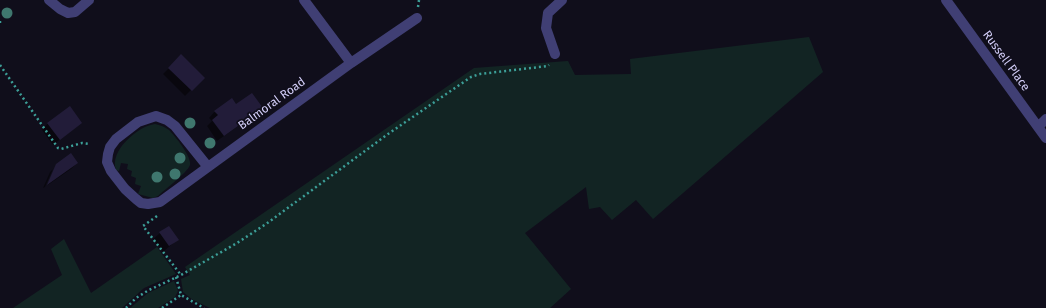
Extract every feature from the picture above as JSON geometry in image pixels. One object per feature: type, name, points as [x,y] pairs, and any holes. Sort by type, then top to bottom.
[{"type":"street","points":[[49,0],[60,9],[68,13],[76,12],[89,0]]},
{"type":"street","points":[[304,0],[351,63]]},
{"type":"street","points":[[555,54],[546,28],[548,13],[562,0]]},
{"type":"street","name":"Russell Place","points":[[946,0],[1046,138]]},
{"type":"street","name":"Balmoral Road","points":[[208,167],[175,126],[168,120],[156,116],[138,122],[116,140],[110,147],[107,162],[117,179],[141,203],[148,204],[160,202],[351,63],[417,18]]},
{"type":"street","points":[[1038,126],[1046,119]]},
{"type":"path","points":[[126,308],[136,298],[149,290],[181,275],[237,243],[266,224],[388,134],[471,77],[480,74],[548,66],[555,54]]},
{"type":"path","points":[[0,65],[58,148],[61,149],[82,143],[90,144]]},
{"type":"path","points":[[143,226],[181,275]]},
{"type":"path","points":[[176,277],[181,295],[204,308]]},
{"type":"path","points":[[162,308],[181,295]]},
{"type":"shaded area","points":[[809,37],[823,72],[653,219],[636,200],[612,220],[600,207],[589,209],[586,187],[525,233],[571,289],[550,308],[210,308],[193,300],[183,292],[181,279],[190,275],[185,267],[474,68],[568,61],[575,75],[631,74],[630,59]]},
{"type":"shaded area","points":[[155,124],[166,128],[172,133],[186,152],[190,165],[175,181],[158,196],[153,198],[138,194],[141,186],[135,184],[136,178],[131,176],[132,171],[127,169],[128,164],[121,163],[119,171],[116,170],[115,163],[121,148],[133,134],[141,129]]},
{"type":"shaded area","points":[[64,239],[91,293],[157,247],[176,274],[144,288],[122,308],[13,308],[62,275],[51,249]]},
{"type":"shaded area","points":[[174,281],[178,291],[175,297],[158,308],[130,308],[148,293]]},
{"type":"building","points":[[181,54],[205,78],[192,91],[168,68]]},
{"type":"building","points":[[252,93],[263,108],[224,136],[212,120],[218,115],[214,111],[232,98],[236,104]]},
{"type":"building","points":[[70,106],[82,123],[60,140],[47,123]]},
{"type":"building","points":[[71,153],[78,163],[47,185],[56,164]]},
{"type":"building","points":[[169,226],[179,240],[169,246],[159,232]]}]
